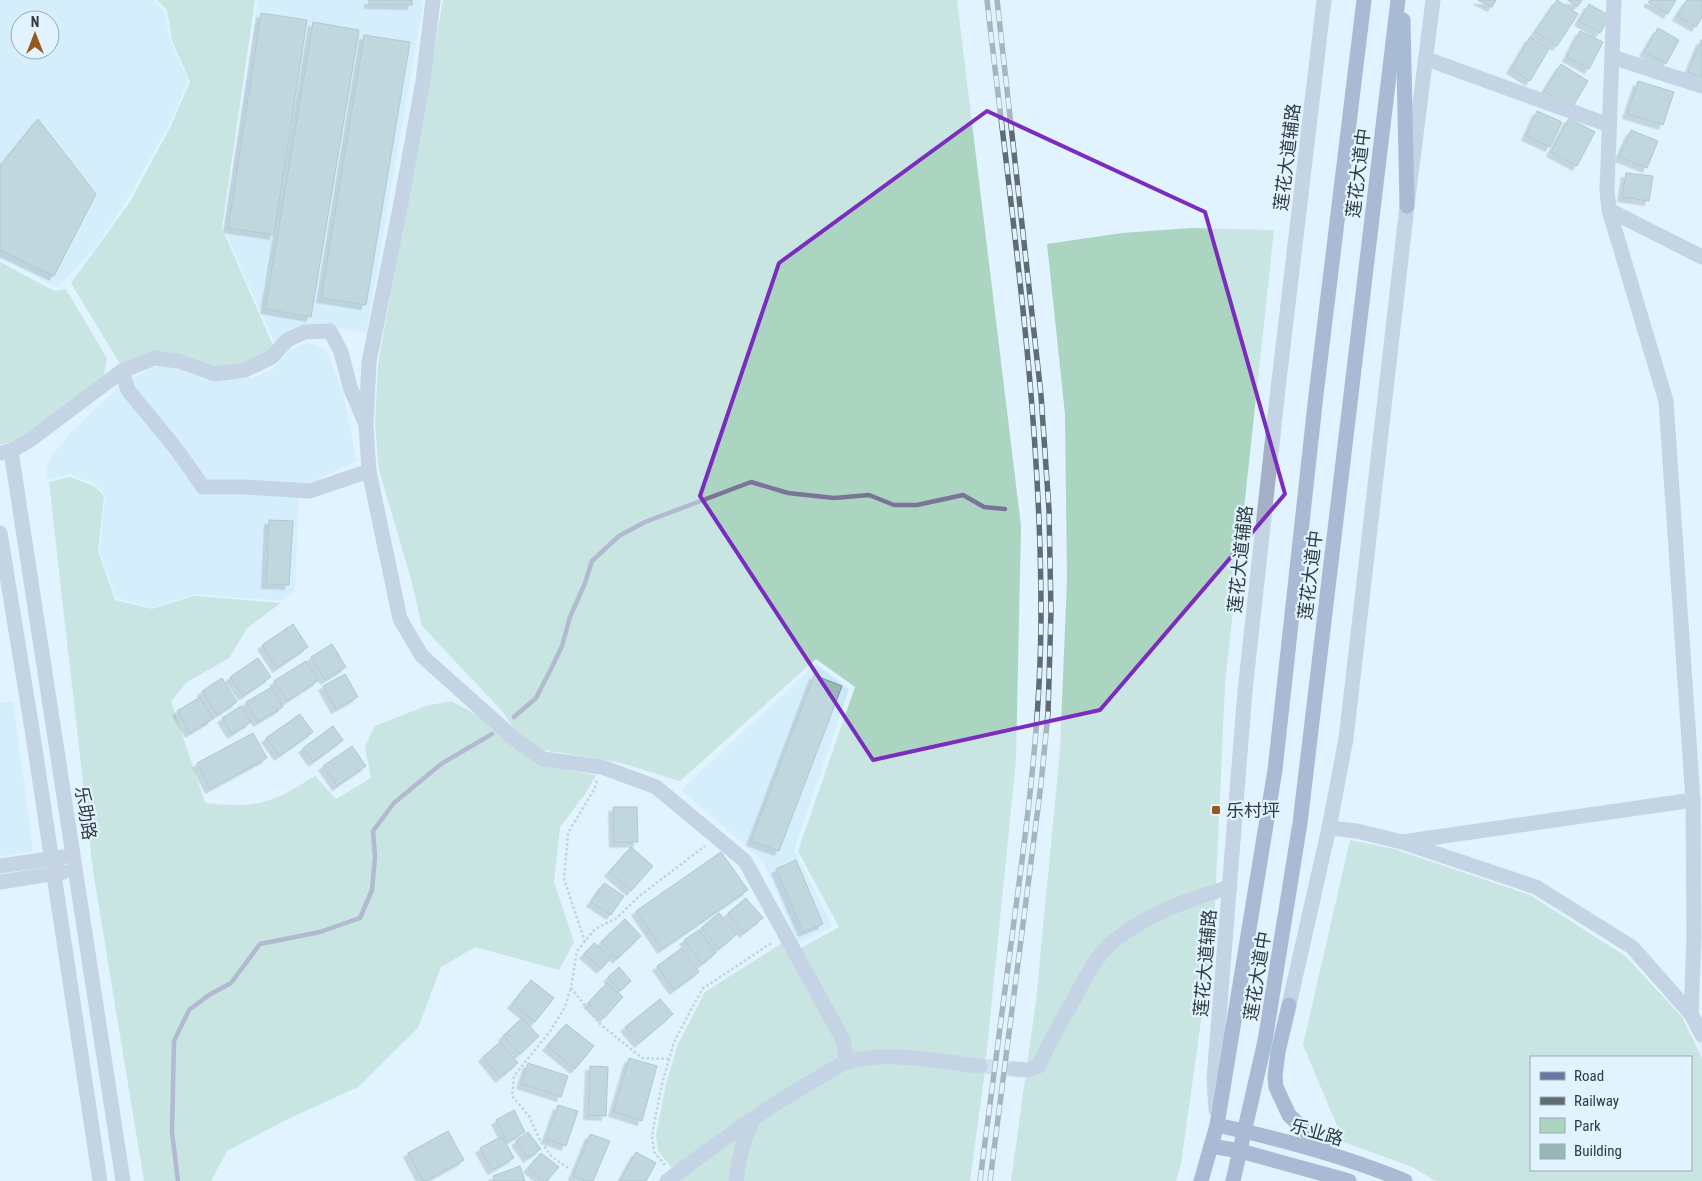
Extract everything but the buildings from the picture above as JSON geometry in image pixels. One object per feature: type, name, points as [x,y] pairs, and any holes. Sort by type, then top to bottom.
[{"type":"main road","name":"莲花大道中","points":[[1201,1181],[1217,1125],[1275,770],[1317,385],[1364,0]]},
{"type":"main road","name":"莲花大道中","points":[[1233,1181],[1266,1042],[1300,823],[1398,0]]},
{"type":"main road","points":[[1402,0],[1407,206]]},
{"type":"main road","points":[[1266,1042],[1289,1005]]},
{"type":"main road","points":[[1289,1005],[1276,1058],[1276,1087],[1289,1115],[1328,1153]]},
{"type":"main road","name":"乐业路","points":[[1217,1125],[1328,1153],[1405,1181]]},
{"type":"main road","points":[[1211,1146],[1327,1174],[1348,1181]]},
{"type":"main road","points":[[1306,1181],[1327,1174]]},
{"type":"street","points":[[434,0],[423,81],[369,362],[366,425],[369,471],[400,619],[422,656],[516,740],[543,758],[602,767],[656,787],[745,861],[843,1040],[847,1062]]},
{"type":"street","name":"莲花大道辅路","points":[[1217,1125],[1214,1078],[1247,671],[1276,398],[1324,0]]},
{"type":"street","points":[[1289,1005],[1329,828],[1346,739],[1407,206],[1433,0]]},
{"type":"street","points":[[1614,0],[1607,190],[1609,210],[1666,401],[1693,800],[1694,938],[1691,1014]]},
{"type":"street","points":[[1612,57],[1702,86]]},
{"type":"street","points":[[1427,59],[1610,126]]},
{"type":"street","points":[[1609,210],[1702,257]]},
{"type":"street","points":[[5,452],[44,431],[122,370],[154,358],[178,361],[215,374],[245,370],[272,356],[287,340],[305,332],[330,331],[341,352],[350,387],[366,425]]},
{"type":"street","points":[[122,370],[128,390],[177,450],[203,488],[245,487],[310,491],[369,471]]},
{"type":"street","name":"乐助路","points":[[5,452],[76,870],[123,1181]]},
{"type":"street","points":[[0,533],[52,858],[100,1181]]},
{"type":"street","points":[[1402,842],[1693,800]]},
{"type":"street","points":[[1329,828],[1357,831],[1402,842],[1536,888],[1632,947],[1691,1014],[1702,1036]]},
{"type":"street","points":[[0,866],[73,855]]},
{"type":"street","points":[[0,882],[76,870]]},
{"type":"street","points":[[1014,1069],[1028,1070],[1039,1066],[1046,1049],[1091,967],[1115,940],[1130,929],[1169,908],[1230,887]]},
{"type":"street","points":[[670,1178],[794,1092],[847,1062],[873,1058],[902,1058],[980,1066]]},
{"type":"street","points":[[736,1181],[737,1164],[744,1138],[754,1119]]},
{"type":"path","points":[[585,942],[564,879],[568,833],[595,788],[602,767]]},
{"type":"path","points":[[568,1168],[551,1156],[540,1140],[529,1116],[512,1096],[514,1076],[551,1030],[565,1007],[571,988],[577,951],[595,930],[617,918],[644,892],[717,837]]},
{"type":"path","points":[[670,1178],[654,1152],[652,1135],[662,1084],[674,1042],[702,989],[786,935]]},
{"type":"path","points":[[571,988],[599,1023],[642,1058],[669,1059]]},
{"type":"highlighted area","points":[[987,111],[1205,212],[1285,494],[1100,710],[873,760],[700,496],[779,263]]},
{"type":"shaded area","points":[[0,0],[153,0],[164,11],[170,40],[188,81],[169,125],[127,200],[94,249],[57,287],[0,258]]},
{"type":"shaded area","points":[[258,0],[422,0],[422,10],[366,333],[333,327],[275,344],[224,229]]},
{"type":"shaded area","points":[[308,342],[326,350],[342,389],[357,461],[310,483],[299,483],[295,590],[283,601],[193,594],[152,608],[116,598],[100,551],[105,496],[95,484],[70,474],[48,479],[46,469],[52,456],[72,431],[118,388],[152,367],[170,367],[209,380],[252,378],[272,370],[288,352]]},
{"type":"shaded area","points":[[816,664],[849,689],[794,850],[833,927],[798,943],[763,861],[681,790]]},
{"type":"shaded area","points":[[13,701],[33,851],[0,856],[0,703]]},
{"type":"green space","points":[[157,0],[255,0],[222,228],[273,346],[265,356],[246,364],[212,367],[183,358],[122,367],[71,283],[130,202],[171,126],[190,82],[172,40],[167,10]]},
{"type":"green space","points":[[443,0],[957,0],[1021,526],[1016,760],[984,1078],[970,1181],[679,1181],[681,1179],[658,1151],[656,1135],[666,1084],[678,1044],[705,992],[784,942],[790,954],[839,927],[798,851],[855,687],[816,659],[680,781],[618,762],[543,750],[517,733],[503,712],[422,626],[411,579],[379,470],[375,426],[378,364]]},
{"type":"green space","points":[[1191,228],[1274,230],[1225,685],[1214,927],[1181,1164],[1176,1181],[1011,1181],[1036,1001],[1060,750],[1067,579],[1065,414],[1047,244],[1122,233]]},
{"type":"green space","points":[[0,262],[54,291],[66,289],[107,359],[103,380],[13,443],[0,444]]},
{"type":"green space","points":[[70,477],[94,486],[104,496],[98,551],[115,600],[152,609],[193,596],[281,603],[248,627],[229,658],[187,682],[171,701],[205,803],[236,805],[259,803],[280,796],[315,776],[336,799],[371,778],[365,747],[375,726],[426,706],[451,701],[481,717],[544,766],[596,775],[585,794],[560,827],[554,882],[574,942],[559,970],[475,947],[441,967],[418,1028],[358,1087],[288,1119],[227,1151],[211,1181],[144,1181],[93,871],[49,482]]},
{"type":"green space","points":[[1350,840],[1394,849],[1530,895],[1625,956],[1682,1017],[1702,1058],[1702,1181],[1436,1181],[1412,1167],[1344,1142],[1303,1045]]},
{"type":"waterway","points":[[514,717],[536,698],[552,667],[562,646],[570,617],[585,583],[592,561],[619,536],[645,522],[751,482],[788,493],[834,498],[869,495],[894,505],[917,505],[963,495],[984,507],[1005,509]]},
{"type":"waterway","points":[[178,1181],[172,1132],[174,1041],[189,1010],[209,995],[231,983],[260,944],[320,932],[360,918],[372,890],[375,857],[373,831],[394,803],[441,764],[492,734]]},
{"type":"tunnel","points":[[980,1066],[1014,1069]]},
{"type":"railway","points":[[980,1181],[1029,805],[1039,690],[1041,612],[1040,535],[1030,382],[1023,306],[987,0]]},
{"type":"railway","points":[[990,1181],[1041,784],[1048,713],[1051,612],[1049,510],[1041,395],[997,0]]},
{"type":"place","name":"乐村坪","points":[[1216,810]]}]
